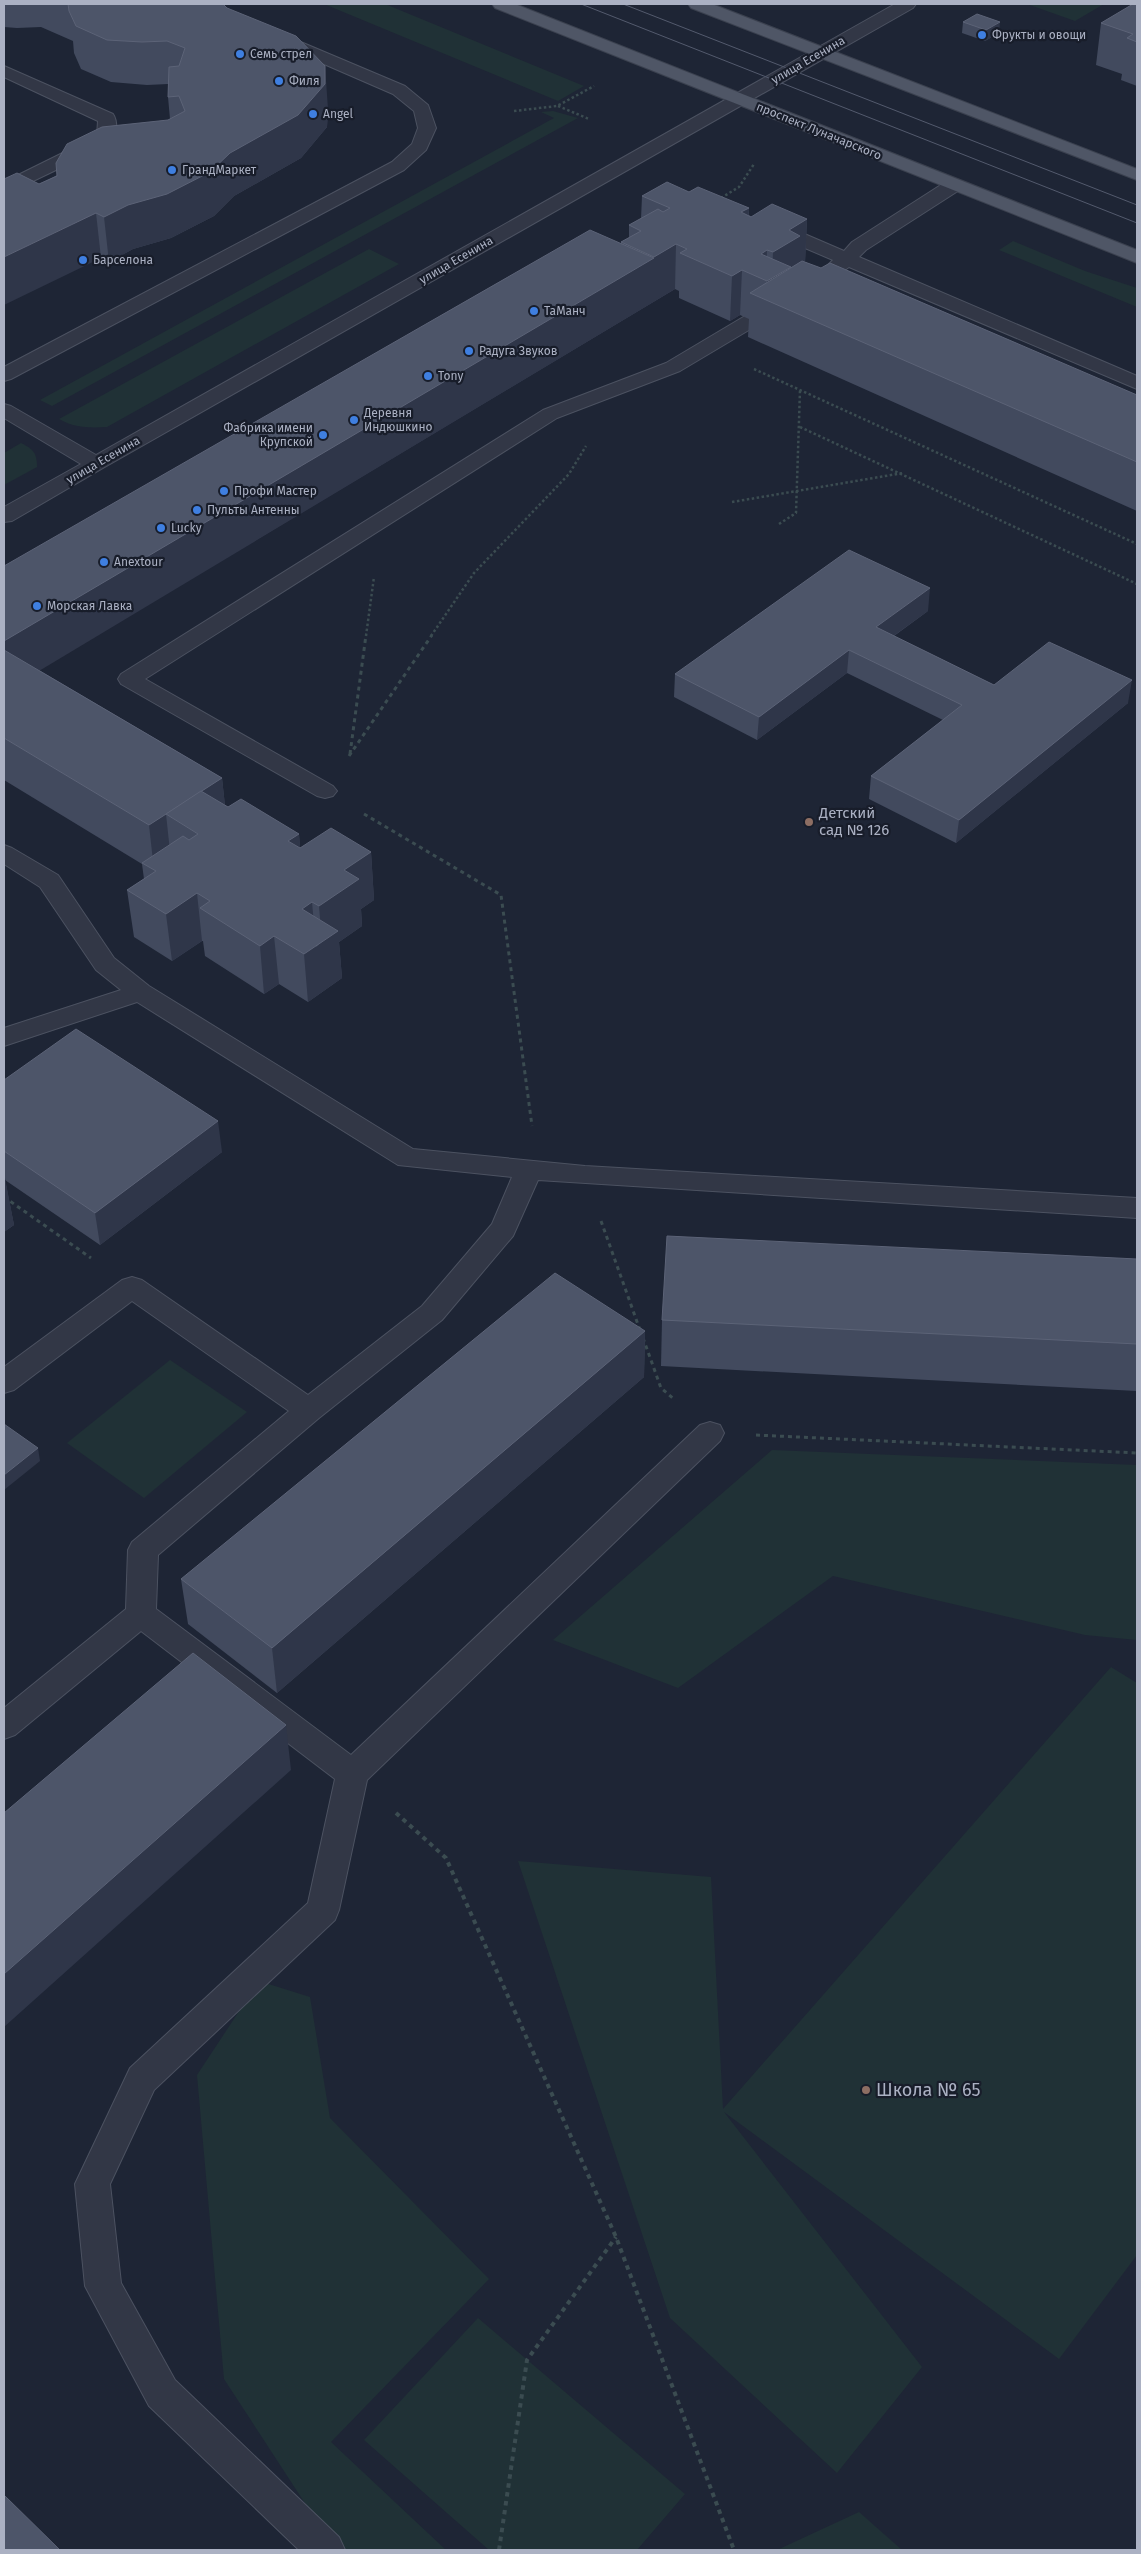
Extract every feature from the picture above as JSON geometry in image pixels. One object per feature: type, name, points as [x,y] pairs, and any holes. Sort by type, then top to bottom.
[{"type":"main road","name":"проспект Луначарского","points":[[501,4],[1137,257]]},
{"type":"main road","points":[[697,4],[1137,175]]},
{"type":"street","name":"улица Есенина","points":[[4,516],[908,4]]},
{"type":"street","points":[[4,375],[398,166],[420,146],[428,128],[422,109],[399,90],[263,31]]},
{"type":"street","points":[[4,71],[107,118],[106,139],[4,189]]},
{"type":"street","points":[[816,280],[847,259],[859,246],[954,185]]},
{"type":"street","points":[[713,202],[1137,383]]},
{"type":"street","points":[[325,791],[129,679],[550,414],[673,368],[752,320]]},
{"type":"street","points":[[4,410],[96,464]]},
{"type":"street","points":[[4,853],[50,881],[106,964],[140,992],[407,1158],[585,1175],[1137,1208]]},
{"type":"street","points":[[4,1037],[140,992]]},
{"type":"street","points":[[4,1726],[141,1614],[143,1550],[309,1410],[432,1313],[503,1229],[529,1170]]},
{"type":"street","points":[[4,1382],[132,1287],[309,1410]]},
{"type":"street","points":[[326,2550],[162,2393],[103,2286],[92,2184],[142,2080],[323,1910],[352,1774],[710,1433]]},
{"type":"street","points":[[141,1614],[352,1774]]},
{"type":"path","points":[[514,111],[557,106],[597,84]]},
{"type":"path","points":[[557,106],[589,119]]},
{"type":"path","points":[[713,202],[739,188],[754,164]]},
{"type":"path","points":[[707,347],[1137,544]]},
{"type":"path","points":[[779,524],[796,513],[800,390]]},
{"type":"path","points":[[800,427],[904,473],[1137,584]]},
{"type":"path","points":[[529,1170],[534,1138],[501,895],[325,791],[474,573],[569,474],[588,442]]},
{"type":"path","points":[[732,502],[904,473]]},
{"type":"path","points":[[350,755],[381,520]]},
{"type":"path","points":[[585,1175],[661,1388],[710,1433],[1137,1453]]},
{"type":"path","points":[[4,1197],[132,1287]]},
{"type":"path","points":[[352,1774],[446,1858],[616,2237],[734,2550]]},
{"type":"path","points":[[499,2550],[527,2360],[616,2237]]},
{"type":"shaded area","points":[[324,4],[385,4],[584,86],[558,101]]},
{"type":"shaded area","points":[[1027,4],[1104,4],[1075,21]]},
{"type":"shaded area","points":[[553,111],[578,118],[52,406],[40,400],[554,118],[541,112]]},
{"type":"shaded area","points":[[1013,241],[1085,271],[1137,288],[1137,307],[999,250]]},
{"type":"shaded area","points":[[369,249],[399,264],[107,427],[82,427],[59,419]]},
{"type":"shaded area","points":[[21,443],[34,452],[37,467],[4,485],[4,453]]},
{"type":"shaded area","points":[[170,1360],[247,1412],[144,1498],[67,1443]]},
{"type":"shaded area","points":[[772,1450],[1137,1465],[1137,1640],[1085,1635],[833,1576],[678,1688],[553,1640]]},
{"type":"shaded area","points":[[1111,1667],[1137,1683],[1137,2255],[1059,2359],[724,2112],[922,2367],[837,2473],[670,2318],[518,1861],[711,1877],[723,2109]]},
{"type":"shaded area","points":[[259,1981],[310,1997],[330,2118],[489,2279],[331,2442],[446,2550],[343,2550],[325,2534],[224,2379],[197,2075]]},
{"type":"shaded area","points":[[478,2318],[685,2494],[637,2550],[489,2550],[364,2440]]},
{"type":"shaded area","points":[[859,2512],[902,2550],[777,2550]]},
{"type":"building","points":[[68,4],[223,4],[227,8],[296,36],[325,66],[325,84],[298,115],[230,153],[210,172],[167,194],[128,205],[104,217],[96,213],[4,257],[4,179],[17,173],[39,184],[57,176],[56,163],[67,144],[102,127],[168,120],[185,111],[179,96],[168,97],[169,67],[179,66],[185,48],[167,41],[107,40],[76,26]]},
{"type":"building","points":[[1133,4],[1137,4],[1137,42],[1127,38],[1133,34],[1101,23]]},
{"type":"building","points":[[977,14],[1000,22],[986,30],[963,22]]},
{"type":"building","points":[[667,182],[689,192],[698,187],[749,208],[741,212],[751,217],[772,204],[807,219],[789,230],[800,236],[773,252],[767,250],[761,254],[791,267],[767,281],[742,270],[732,276],[680,253],[687,249],[676,244],[654,257],[621,242],[641,231],[629,225],[658,209],[663,212],[670,208],[642,196]]},
{"type":"building","points":[[590,230],[654,258],[4,641],[4,566]]},
{"type":"building","points":[[802,261],[821,268],[830,263],[1137,395],[1137,462],[750,293]]},
{"type":"building","points":[[849,550],[930,588],[876,627],[994,685],[1049,642],[1132,680],[959,820],[871,776],[962,705],[849,650],[759,717],[675,674]]},
{"type":"building","points":[[4,650],[222,778],[149,825],[4,738]]},
{"type":"building","points":[[201,791],[228,807],[241,799],[299,834],[288,841],[300,848],[331,828],[371,852],[344,870],[359,879],[319,906],[312,902],[302,909],[338,931],[304,954],[274,936],[260,946],[200,908],[210,901],[197,893],[166,914],[127,890],[156,871],[142,863],[183,836],[189,840],[198,834],[166,814]]},
{"type":"building","points":[[76,1029],[218,1121],[95,1213],[4,1151],[4,1080]]},
{"type":"building","points":[[667,1236],[1137,1259],[1137,1344],[662,1320]]},
{"type":"building","points":[[555,1273],[645,1331],[272,1648],[181,1579]]},
{"type":"building","points":[[4,1424],[38,1448],[4,1475]]},
{"type":"building","points":[[193,1653],[286,1725],[4,1974],[4,1813]]},
{"type":"building","points":[[4,2495],[60,2550],[4,2550]]},
{"type":"tram line","points":[[581,4],[1137,223]]},
{"type":"tram line","points":[[623,4],[1137,205]]},
{"type":"place","name":"Фрукты и овощи","points":[[982,35]]},
{"type":"place","name":"Семь стрел","points":[[240,54]]},
{"type":"place","name":"Филя","points":[[279,81]]},
{"type":"place","name":"Angel","points":[[313,114]]},
{"type":"place","name":"ГрандМаркет","points":[[172,170]]},
{"type":"place","name":"Барселона","points":[[83,260]]},
{"type":"place","name":"ТаМанч","points":[[534,311]]},
{"type":"place","name":"Радуга Звуков","points":[[469,351]]},
{"type":"place","name":"Tony","points":[[428,376]]},
{"type":"place","name":"Деревня Индюшкино","points":[[354,420]]},
{"type":"place","name":"Фабрика имени Крупской","points":[[323,435]]},
{"type":"place","name":"Профи Мастер","points":[[224,491]]},
{"type":"place","name":"Пульты Антенны","points":[[197,510]]},
{"type":"place","name":"Lucky","points":[[161,528]]},
{"type":"place","name":"Anextour","points":[[104,562]]},
{"type":"place","name":"Морская Лавка","points":[[37,606]]},
{"type":"place","name":"Детский сад № 126","points":[[809,822]]},
{"type":"place","name":"Школа № 65","points":[[866,2090]]}]
